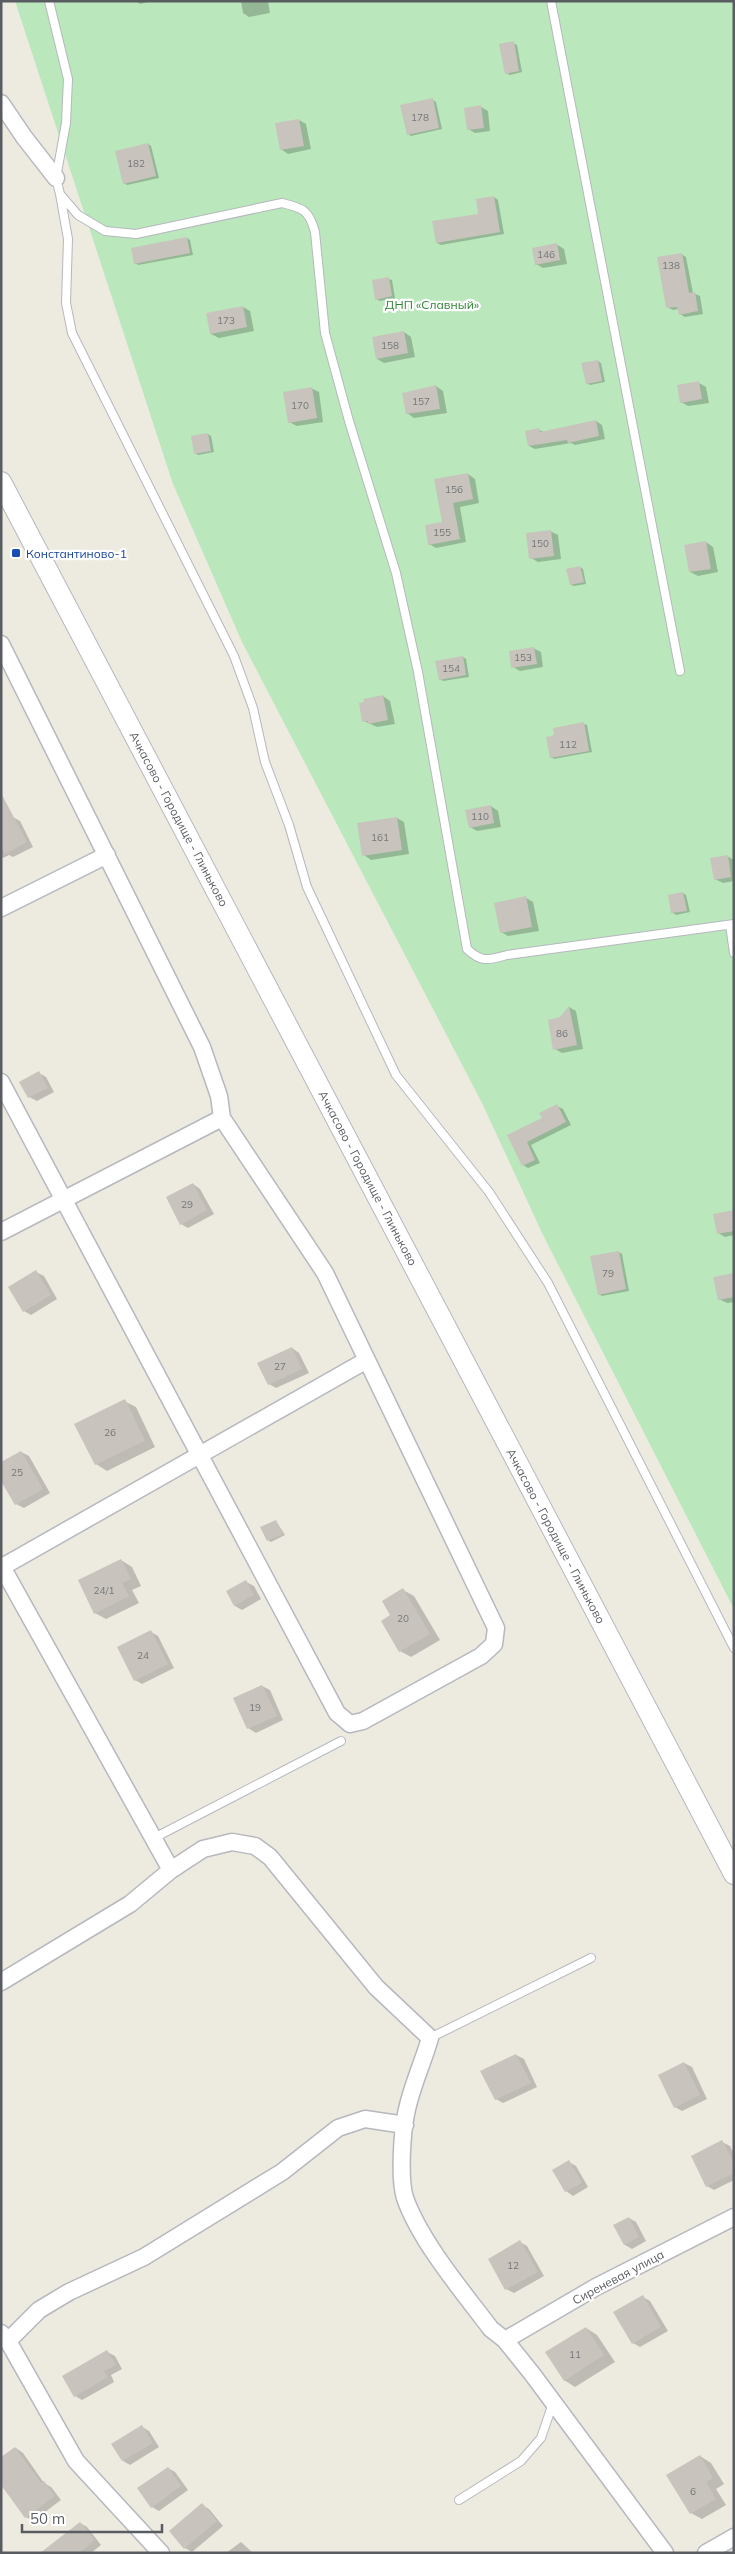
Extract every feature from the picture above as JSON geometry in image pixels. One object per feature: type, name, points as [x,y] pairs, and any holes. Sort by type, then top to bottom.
[{"type":"street","points":[[1,103],[24,137],[56,178]]},
{"type":"street","name":"Ачкасово - Городище - Глиньково","points":[[1,482],[734,1874]]},
{"type":"street","points":[[1,644],[202,1047],[219,1096],[222,1118],[325,1273],[496,1628],[494,1644],[481,1656],[363,1721],[350,1724],[337,1713],[1,1082]]},
{"type":"street","points":[[1,908],[107,855]]},
{"type":"street","points":[[1,1232],[222,1118]]},
{"type":"street","points":[[171,1870],[2,1566],[367,1360]]},
{"type":"street","points":[[1,1982],[130,1904],[171,1870],[203,1848],[232,1842],[255,1846],[270,1857],[376,1987],[430,2038],[416,2076],[405,2124],[402,2152],[404,2197],[422,2232],[491,2329],[505,2340],[665,2553]]},
{"type":"street","points":[[161,2553],[76,2461],[5,2337],[39,2310],[68,2292],[144,2257],[282,2172],[338,2128],[365,2119],[405,2124]]},
{"type":"street","name":"Сиреневая улица","points":[[505,2340],[596,2287],[734,2217]]},
{"type":"street","points":[[706,2553],[734,2537]]},
{"type":"lane","points":[[50,1],[68,79],[66,123],[56,178],[68,239],[66,303],[72,333],[234,656],[253,708],[265,762],[289,825],[307,887],[396,1074],[489,1192],[548,1283],[734,1648]]},
{"type":"lane","points":[[551,1],[680,671]]},
{"type":"lane","points":[[60,194],[78,215],[104,231],[136,234],[282,203],[299,207],[310,216],[315,232],[325,333],[349,421],[396,573],[425,710],[467,948],[476,958],[490,960],[507,955],[732,925],[734,953]]},
{"type":"lane","points":[[154,1838],[341,1741]]},
{"type":"lane","points":[[430,2038],[590,1958]]},
{"type":"lane","points":[[459,2500],[521,2461],[540,2438],[553,2403]]},
{"type":"green space","name":"ДНП «Славный»","points":[[15,1],[734,1],[734,1609],[543,1235],[482,1103],[242,642],[173,484]]},
{"type":"building","points":[[514,41],[519,71],[505,74],[499,44]]},
{"type":"building","points":[[433,98],[439,128],[407,135],[400,105]]},
{"type":"building","points":[[481,105],[484,128],[467,130],[464,108]]},
{"type":"building","points":[[299,119],[304,146],[280,150],[275,123]]},
{"type":"building","points":[[148,143],[156,176],[123,184],[115,151]]},
{"type":"building","points":[[494,196],[500,232],[436,243],[432,221],[478,214],[476,199]]},
{"type":"building","points":[[187,237],[190,253],[134,264],[131,248]]},
{"type":"building","points":[[557,243],[560,260],[535,265],[532,248]]},
{"type":"building","points":[[682,253],[689,293],[695,292],[698,311],[679,315],[677,307],[666,308],[657,257]]},
{"type":"building","points":[[389,277],[392,296],[375,300],[372,280]]},
{"type":"building","points":[[243,306],[247,327],[210,334],[206,313]]},
{"type":"building","points":[[404,331],[408,353],[376,359],[372,337]]},
{"type":"building","points":[[598,360],[602,381],[586,384],[581,363]]},
{"type":"building","points":[[699,381],[702,399],[680,403],[677,385]]},
{"type":"building","points":[[436,385],[440,409],[406,414],[402,393]]},
{"type":"building","points":[[312,387],[317,418],[288,423],[283,392]]},
{"type":"building","points":[[596,420],[599,436],[568,443],[567,440],[528,446],[525,431],[539,428],[540,432]]},
{"type":"building","points":[[208,433],[211,451],[194,454],[191,436]]},
{"type":"building","points":[[468,473],[473,499],[453,503],[460,539],[428,545],[425,525],[442,522],[434,479]]},
{"type":"building","points":[[551,530],[554,556],[529,559],[526,533]]},
{"type":"building","points":[[706,541],[711,569],[689,572],[684,545]]},
{"type":"building","points":[[580,566],[584,582],[570,585],[566,569]]},
{"type":"building","points":[[534,647],[537,664],[511,668],[509,651]]},
{"type":"building","points":[[463,656],[466,675],[439,680],[435,661]]},
{"type":"building","points":[[383,695],[388,720],[368,724],[368,721],[362,722],[359,703],[364,702],[363,699]]},
{"type":"building","points":[[584,722],[589,751],[550,758],[546,737],[554,735],[553,728]]},
{"type":"building","points":[[1,793],[27,842],[5,854],[1,846]]},
{"type":"building","points":[[491,805],[494,823],[469,828],[465,810]]},
{"type":"building","points":[[397,817],[402,850],[362,856],[357,823]]},
{"type":"building","points":[[728,855],[731,877],[714,880],[710,858]]},
{"type":"building","points":[[683,892],[687,911],[671,913],[668,895]]},
{"type":"building","points":[[526,896],[532,927],[500,933],[494,903]]},
{"type":"building","points":[[569,1006],[577,1045],[553,1050],[548,1020],[560,1017]]},
{"type":"building","points":[[39,1071],[48,1088],[28,1098],[19,1082]]},
{"type":"building","points":[[557,1104],[566,1122],[527,1142],[535,1160],[522,1166],[507,1135],[542,1118],[539,1113]]},
{"type":"building","points":[[193,1183],[207,1210],[180,1225],[166,1197]]},
{"type":"building","points":[[734,1210],[734,1231],[717,1234],[713,1214]]},
{"type":"building","points":[[619,1251],[626,1289],[598,1295],[590,1256]]},
{"type":"building","points":[[36,1270],[51,1295],[23,1312],[8,1287]]},
{"type":"building","points":[[734,1273],[734,1297],[718,1300],[713,1277]]},
{"type":"building","points":[[292,1347],[302,1369],[268,1385],[257,1363]]},
{"type":"building","points":[[125,1399],[145,1441],[95,1465],[74,1424]]},
{"type":"building","points":[[21,1451],[43,1489],[15,1505],[1,1481],[1,1462]]},
{"type":"building","points":[[276,1520],[283,1534],[267,1541],[260,1527]]},
{"type":"building","points":[[121,1559],[131,1579],[122,1583],[129,1596],[94,1614],[78,1580]]},
{"type":"building","points":[[246,1580],[254,1595],[234,1606],[226,1591]]},
{"type":"building","points":[[403,1588],[430,1634],[399,1652],[381,1621],[390,1615],[382,1601]]},
{"type":"building","points":[[151,1630],[168,1664],[134,1681],[117,1647]]},
{"type":"building","points":[[262,1685],[277,1716],[247,1729],[233,1698]]},
{"type":"building","points":[[516,2054],[531,2083],[495,2100],[480,2071]]},
{"type":"building","points":[[684,2062],[700,2095],[674,2108],[658,2075]]},
{"type":"building","points":[[722,2140],[734,2163],[734,2173],[706,2187],[691,2156]]},
{"type":"building","points":[[569,2160],[582,2183],[565,2192],[552,2170]]},
{"type":"building","points":[[629,2217],[639,2237],[624,2245],[613,2225]]},
{"type":"building","points":[[520,2240],[538,2272],[505,2290],[488,2259]]},
{"type":"building","points":[[643,2295],[661,2327],[632,2344],[613,2312]]},
{"type":"building","points":[[586,2327],[604,2355],[564,2381],[545,2352]]},
{"type":"building","points":[[107,2350],[116,2365],[104,2371],[108,2377],[74,2397],[62,2376]]},
{"type":"building","points":[[142,2425],[153,2443],[122,2461],[111,2444]]},
{"type":"building","points":[[15,2447],[41,2483],[44,2481],[55,2496],[25,2518],[1,2485],[1,2457]]},
{"type":"building","points":[[700,2455],[713,2478],[706,2482],[716,2499],[690,2514],[666,2475]]},
{"type":"building","points":[[168,2467],[181,2486],[151,2508],[137,2488]]},
{"type":"building","points":[[202,2503],[217,2521],[184,2549],[169,2531]]},
{"type":"building","points":[[80,2522],[95,2540],[79,2553],[40,2553]]},
{"type":"place","name":"Константиново-1","points":[[16,553]]}]
